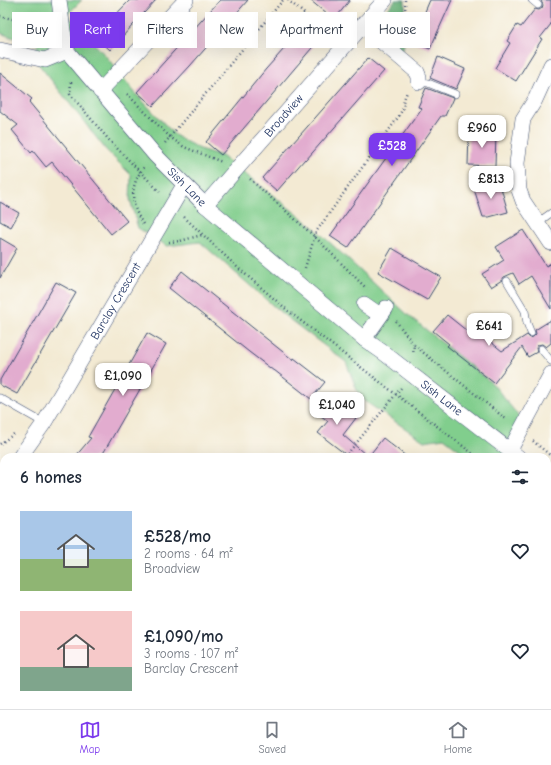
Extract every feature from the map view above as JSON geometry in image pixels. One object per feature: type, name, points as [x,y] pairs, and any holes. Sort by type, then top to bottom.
[{"type":"street","name":"Sish Lane","points":[[59,0],[63,31],[70,54],[155,155],[184,185],[205,205],[364,339],[412,374],[513,453]]},
{"type":"street","points":[[100,90],[186,0]]},
{"type":"street","name":"Broadview","points":[[357,31],[384,0]]},
{"type":"street","points":[[362,25],[416,72],[419,77],[419,82]]},
{"type":"street","name":"Broadview","points":[[205,205],[341,48]]},
{"type":"street","points":[[0,50],[45,60],[70,54]]},
{"type":"street","points":[[551,65],[547,86],[535,100],[523,119],[517,163],[519,190],[523,201],[551,243]]},
{"type":"street","name":"Barclay Crescent","points":[[23,453],[44,423],[184,185]]},
{"type":"street","points":[[364,304],[383,311],[364,339]]},
{"type":"street","points":[[514,453],[520,431],[551,374]]},
{"type":"lane","points":[[532,0],[538,5]]},
{"type":"lane","points":[[419,82],[428,83],[455,94]]},
{"type":"lane","points":[[537,223],[551,212]]},
{"type":"lane","points":[[507,281],[525,310],[527,323],[531,333]]},
{"type":"lane","points":[[541,349],[551,361]]},
{"type":"lane","points":[[0,398],[44,423]]},
{"type":"path","points":[[202,235],[180,241],[168,242],[144,227],[133,204],[133,188],[140,172],[283,0]]},
{"type":"path","points":[[288,0],[302,12]]},
{"type":"path","points":[[399,56],[406,42],[405,0]]},
{"type":"path","points":[[0,16],[63,31]]},
{"type":"path","points":[[70,54],[70,94],[109,140],[202,235],[292,314],[473,453]]},
{"type":"path","points":[[111,78],[170,137],[184,147],[237,168],[314,236],[414,345],[547,453]]},
{"type":"path","points":[[300,285],[314,236],[399,116],[404,106],[403,102],[409,86],[419,82]]},
{"type":"path","points":[[348,453],[412,374],[414,345]]},
{"type":"green space","points":[[0,0],[82,0],[67,15],[70,18],[70,48],[98,48],[136,94],[175,135],[200,149],[222,156],[311,225],[408,315],[493,384],[524,423],[508,453],[464,453],[444,438],[424,441],[360,398],[346,362],[285,316],[200,242],[167,246],[138,228],[130,199],[131,175],[106,150],[30,53],[35,48],[62,48],[62,12],[12,12],[12,37],[0,33]]},
{"type":"green space","points":[[395,0],[405,0],[405,12],[385,12]]},
{"type":"building","points":[[130,0],[156,0],[145,12],[133,12],[133,25],[125,34],[125,12],[118,12]]},
{"type":"building","points":[[220,0],[248,0],[237,12],[209,12]]},
{"type":"building","points":[[310,0],[350,0],[340,12],[324,12]]},
{"type":"building","points":[[430,0],[452,0],[430,49],[427,48],[430,48],[430,12],[425,12]]},
{"type":"building","points":[[542,0],[551,0],[551,24],[540,38],[542,39],[516,81],[495,68],[510,43],[507,41],[517,25],[521,27],[535,9],[539,10],[542,8]]},
{"type":"building","points":[[205,17],[206,48],[153,106],[137,92],[177,48],[197,48],[197,25]]},
{"type":"building","points":[[285,48],[312,48],[221,155],[206,142]]},
{"type":"building","points":[[438,57],[465,69],[456,89],[430,78]]},
{"type":"building","points":[[368,58],[384,71],[277,191],[262,178]]},
{"type":"building","points":[[0,73],[32,99],[29,102],[127,221],[111,234],[52,162],[46,167],[33,151],[31,153],[12,130],[18,125],[0,111]]},
{"type":"building","points":[[426,88],[453,98],[445,116],[441,116],[348,248],[330,236],[422,108],[418,107]]},
{"type":"building","points":[[469,132],[496,133],[495,166],[468,165]]},
{"type":"building","points":[[499,181],[508,212],[483,217],[474,189]]},
{"type":"building","points":[[0,202],[19,213],[11,227],[0,221]]},
{"type":"building","points":[[523,230],[546,266],[551,263],[551,309],[531,276],[519,284],[513,273],[504,277],[491,287],[482,274],[504,260],[496,247]]},
{"type":"building","points":[[0,238],[17,248],[0,278]]},
{"type":"building","points":[[392,248],[441,277],[427,300],[378,272]]},
{"type":"building","points":[[182,271],[293,360],[294,358],[325,382],[311,399],[169,288]]},
{"type":"building","points":[[56,282],[76,293],[17,394],[0,385],[0,380]]},
{"type":"building","points":[[447,315],[477,339],[481,334],[502,351],[527,335],[530,338],[533,337],[536,334],[535,330],[551,320],[551,343],[546,347],[542,344],[538,345],[536,348],[537,352],[528,357],[522,347],[494,383],[447,346],[449,344],[433,331]]},
{"type":"building","points":[[147,333],[166,344],[103,453],[78,453],[91,438],[88,437]]},
{"type":"building","points":[[326,394],[356,418],[343,435],[364,453],[344,453],[318,433],[328,421],[313,410]]},
{"type":"building","points":[[383,438],[402,453],[371,453]]}]
